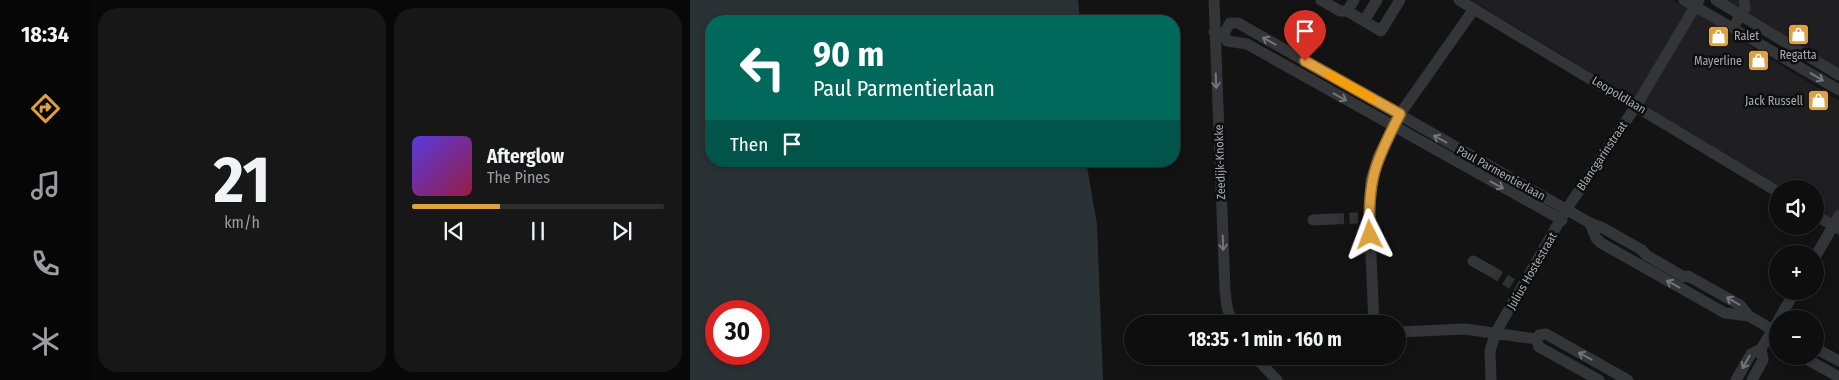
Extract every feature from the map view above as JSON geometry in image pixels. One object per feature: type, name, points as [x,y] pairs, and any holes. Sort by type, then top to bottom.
[{"type":"street","name":"Zeedijk-Knokke","points":[[1214,0],[1219,33],[1225,290],[1230,315]]},
{"type":"street","points":[[1321,0],[1340,11],[1347,11],[1381,31],[1400,0]]},
{"type":"street","points":[[1347,11],[1354,0]]},
{"type":"street","points":[[1364,21],[1376,0]]},
{"type":"street","name":"Leopoldlaan","points":[[1459,0],[1769,187]]},
{"type":"street","points":[[1373,315],[1363,218],[1378,157],[1400,114],[1483,0]]},
{"type":"street","points":[[1684,0],[1697,3],[1730,27],[1839,90]]},
{"type":"street","points":[[1730,27],[1742,15],[1745,8],[1744,0]]},
{"type":"street","points":[[1717,19],[1722,1],[1839,75]]},
{"type":"street","name":"Blancgarinstraat","points":[[1564,215],[1636,106],[1697,3]]},
{"type":"street","name":"Paul Parmentierlaan","points":[[1564,215],[1400,114],[1238,23],[1230,22],[1219,33],[1227,41],[1247,44],[1393,127],[1564,215],[1603,228],[1642,250],[1646,255],[1740,305],[1749,316],[1769,323]]},
{"type":"street","name":"Julius Hostestraat","points":[[1491,380],[1490,351],[1496,332],[1517,286],[1564,215]]},
{"type":"street","points":[[1313,220],[1333,219]]},
{"type":"street","points":[[1823,245],[1837,224],[1824,219]]},
{"type":"street","points":[[1473,261],[1491,271]]},
{"type":"street","points":[[1406,332],[1464,329],[1536,339]]},
{"type":"street","points":[[1536,339],[1539,335],[1546,334],[1628,380]]},
{"type":"street","points":[[1736,380],[1751,354],[1761,349],[1769,337]]},
{"type":"street","points":[[1536,339],[1539,347],[1599,380]]},
{"type":"street","points":[[1752,380],[1764,360],[1761,349]]},
{"type":"street","points":[[1824,353],[1839,361]]},
{"type":"street","points":[[1264,365],[1277,380]]},
{"type":"street","points":[[1817,365],[1839,378]]},
{"type":"shaded area","points":[[690,0],[1078,0],[1079,15],[705,15],[705,167],[1087,167],[1097,224],[1103,380],[690,380]]},
{"type":"shaded area","points":[[1471,0],[1673,0],[1839,101],[1839,223],[1824,214],[1824,180],[1769,181]]},
{"type":"shaded area","points":[[1722,0],[1839,0],[1839,71]]},
{"type":"tunnel","points":[[1333,219],[1358,218]]},
{"type":"tunnel","points":[[1491,271],[1512,284]]},
{"type":"slow traffic","points":[[1330,75],[1371,98]]},
{"type":"place","name":"Regatta","points":[[1798,34]]},
{"type":"place","name":"Ralet","points":[[1718,36]]},
{"type":"place","name":"Mayerline","points":[[1758,61]]},
{"type":"place","name":"Jack Russell","points":[[1819,101]]},
{"type":"route","points":[[1305,61],[1400,114],[1378,157],[1371,180],[1368,210],[1370,235]]}]
